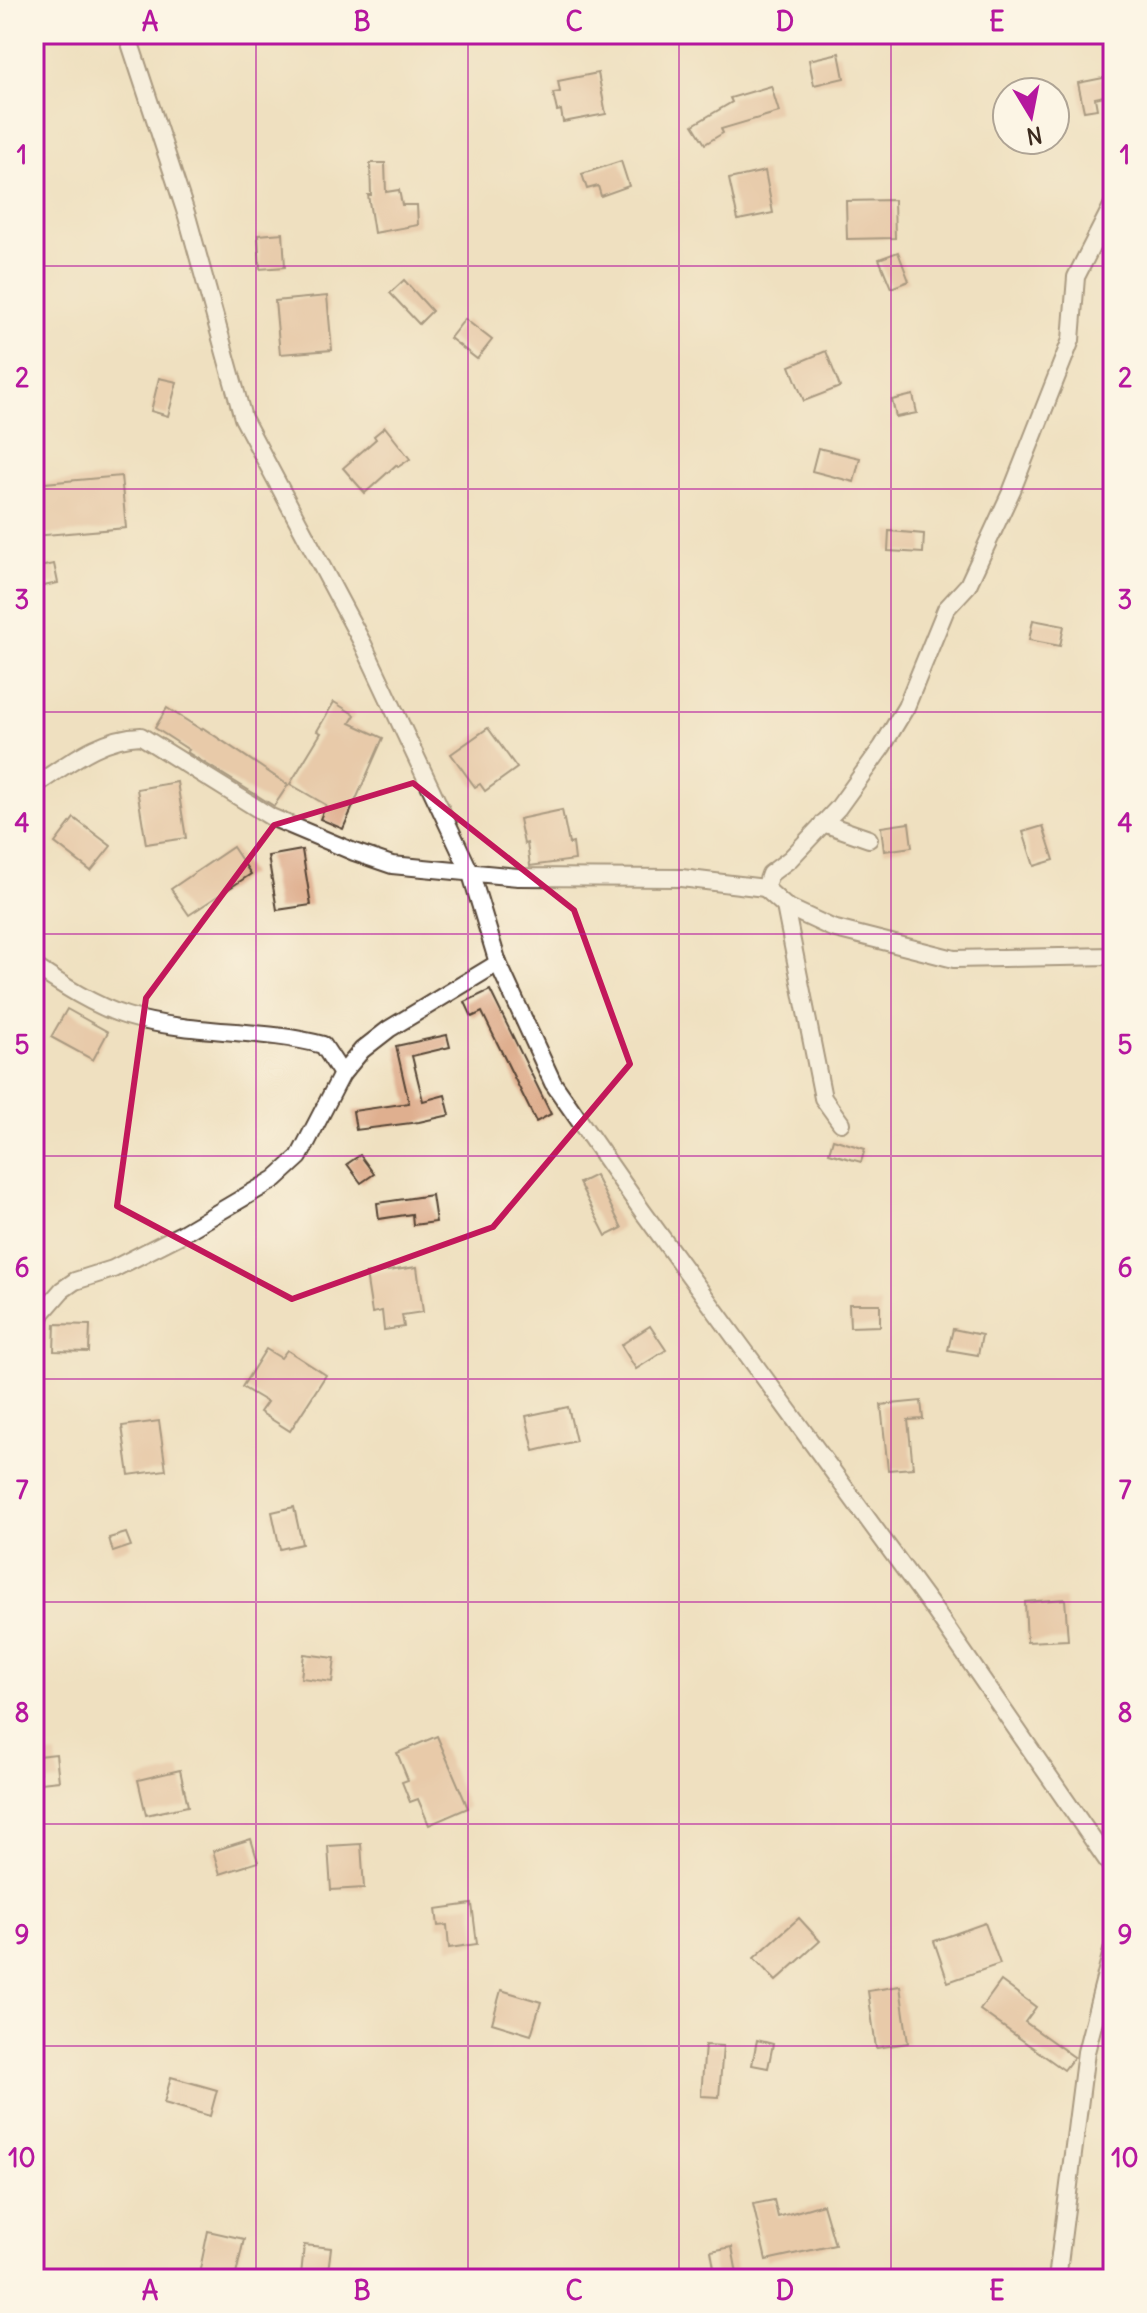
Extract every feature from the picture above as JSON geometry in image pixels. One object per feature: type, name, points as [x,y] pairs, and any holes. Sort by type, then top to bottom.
[{"type":"street","points":[[127,34],[187,216],[243,418],[363,644],[471,874],[498,963],[553,1083],[643,1212],[935,1611],[1113,1869]]},
{"type":"street","points":[[765,888],[770,874],[790,859],[838,808],[882,747],[906,707],[946,609],[968,585],[1012,490],[1071,340],[1076,277],[1113,204]]},
{"type":"street","points":[[34,786],[94,748],[123,736],[141,736],[271,817],[392,865],[471,874],[681,878],[765,888],[785,906],[832,928],[954,959],[1113,956]]},
{"type":"street","points":[[823,823],[869,839]]},
{"type":"street","points":[[785,906],[823,1098],[841,1123]]},
{"type":"street","points":[[34,1336],[42,1313],[62,1290],[75,1281],[113,1269],[180,1235],[275,1179],[299,1157],[342,1074],[362,1050],[389,1029],[498,963]]},
{"type":"street","points":[[34,966],[96,1003],[127,1016],[323,1045],[342,1074]]},
{"type":"street","points":[[1057,2279],[1086,2052],[1113,1947]]},
{"type":"highlighted area","points":[[413,783],[574,910],[630,1064],[493,1227],[292,1299],[117,1206],[146,998],[274,825]]},
{"type":"building","points":[[839,53],[844,78],[814,85],[809,60]]},
{"type":"building","points":[[598,73],[606,114],[563,122],[553,93],[560,92],[558,81]]},
{"type":"building","points":[[1113,76],[1113,94],[1095,98],[1097,109],[1084,111],[1078,83]]},
{"type":"building","points":[[771,86],[779,112],[721,129],[723,133],[705,144],[693,125],[732,102],[730,98]]},
{"type":"building","points":[[621,161],[629,186],[601,196],[598,186],[587,189],[582,174]]},
{"type":"building","points":[[370,163],[385,163],[386,192],[399,190],[402,205],[417,205],[418,225],[374,233],[368,195],[371,195]]},
{"type":"building","points":[[765,171],[773,213],[738,220],[729,179]]},
{"type":"building","points":[[894,200],[895,238],[847,239],[846,201]]},
{"type":"building","points":[[283,233],[285,267],[260,269],[258,235]]},
{"type":"building","points":[[898,252],[909,281],[891,288],[879,259]]},
{"type":"building","points":[[404,280],[432,311],[419,324],[390,293]]},
{"type":"building","points":[[327,296],[332,350],[280,354],[275,301]]},
{"type":"building","points":[[465,319],[492,340],[477,359],[450,338]]},
{"type":"building","points":[[826,351],[840,387],[804,401],[790,366]]},
{"type":"building","points":[[159,378],[177,382],[168,416],[151,411]]},
{"type":"building","points":[[913,395],[917,413],[896,417],[892,400]]},
{"type":"building","points":[[385,427],[410,459],[398,467],[396,465],[365,493],[343,468]]},
{"type":"building","points":[[818,448],[860,458],[854,482],[812,471]]},
{"type":"building","points":[[121,476],[126,528],[34,536],[34,484]]},
{"type":"building","points":[[889,531],[924,534],[923,553],[888,551]]},
{"type":"building","points":[[54,564],[58,583],[34,588],[34,568]]},
{"type":"building","points":[[1033,620],[1064,626],[1060,646],[1029,640]]},
{"type":"building","points":[[334,702],[355,715],[350,723],[383,738],[343,829],[320,819],[326,805],[290,784],[321,733],[317,731]]},
{"type":"building","points":[[167,708],[203,728],[288,785],[274,806],[187,752],[189,750],[155,728]]},
{"type":"building","points":[[488,728],[517,768],[485,791],[480,784],[475,787],[451,754]]},
{"type":"building","points":[[177,782],[186,838],[146,844],[137,789]]},
{"type":"building","points":[[562,810],[575,860],[530,866],[519,819]]},
{"type":"building","points":[[74,818],[111,846],[91,871],[55,843]]},
{"type":"building","points":[[909,823],[912,847],[884,851],[881,827]]},
{"type":"building","points":[[1043,826],[1054,860],[1034,866],[1023,832]]},
{"type":"building","points":[[233,847],[251,874],[189,915],[171,889]]},
{"type":"building","points":[[302,850],[311,905],[277,910],[268,856]]},
{"type":"building","points":[[490,990],[551,1114],[536,1122],[482,1012],[472,1017],[465,1002]]},
{"type":"building","points":[[67,1009],[108,1032],[93,1060],[51,1037]]},
{"type":"building","points":[[447,1035],[450,1047],[412,1056],[423,1101],[445,1095],[450,1115],[356,1130],[353,1111],[409,1103],[396,1046]]},
{"type":"building","points":[[833,1139],[865,1149],[861,1162],[829,1153]]},
{"type":"building","points":[[360,1155],[374,1174],[361,1183],[347,1164]]},
{"type":"building","points":[[595,1175],[622,1228],[606,1236],[579,1183]]},
{"type":"building","points":[[432,1195],[436,1222],[413,1225],[412,1214],[379,1219],[377,1203]]},
{"type":"building","points":[[417,1267],[423,1312],[402,1315],[404,1327],[384,1330],[382,1311],[372,1313],[366,1274]]},
{"type":"building","points":[[849,1304],[880,1304],[880,1326],[850,1327]]},
{"type":"building","points":[[55,1324],[90,1325],[89,1352],[54,1351]]},
{"type":"building","points":[[650,1326],[666,1350],[636,1369],[621,1345]]},
{"type":"building","points":[[953,1329],[982,1335],[978,1355],[948,1350]]},
{"type":"building","points":[[266,1349],[281,1358],[287,1350],[326,1375],[290,1431],[260,1412],[267,1402],[242,1387]]},
{"type":"building","points":[[921,1401],[923,1419],[908,1420],[913,1468],[888,1470],[881,1405]]},
{"type":"building","points":[[568,1407],[576,1441],[534,1451],[526,1416]]},
{"type":"building","points":[[159,1421],[166,1470],[129,1475],[122,1426]]},
{"type":"building","points":[[294,1507],[302,1544],[280,1549],[272,1512]]},
{"type":"building","points":[[126,1533],[131,1546],[113,1552],[109,1538]]},
{"type":"building","points":[[1065,1599],[1068,1640],[1027,1642],[1025,1602]]},
{"type":"building","points":[[304,1654],[335,1658],[332,1682],[301,1678]]},
{"type":"building","points":[[437,1736],[468,1808],[429,1825],[418,1799],[410,1802],[402,1782],[408,1780],[397,1753]]},
{"type":"building","points":[[56,1754],[59,1781],[41,1783],[38,1756]]},
{"type":"building","points":[[180,1770],[188,1806],[146,1815],[138,1780]]},
{"type":"building","points":[[251,1839],[258,1862],[220,1874],[213,1851]]},
{"type":"building","points":[[361,1844],[364,1888],[331,1890],[328,1846]]},
{"type":"building","points":[[472,1904],[477,1944],[449,1948],[447,1925],[438,1926],[436,1909]]},
{"type":"building","points":[[799,1918],[820,1941],[776,1981],[754,1958]]},
{"type":"building","points":[[985,1923],[1000,1964],[948,1982],[934,1941]]},
{"type":"building","points":[[1001,1981],[1036,2007],[1025,2022],[1074,2057],[1064,2070],[980,2010]]},
{"type":"building","points":[[900,1986],[908,2043],[876,2048],[868,1991]]},
{"type":"building","points":[[501,1990],[541,2002],[531,2035],[492,2023]]},
{"type":"building","points":[[757,2040],[773,2044],[768,2068],[752,2065]]},
{"type":"building","points":[[705,2045],[723,2046],[719,2097],[701,2096]]},
{"type":"building","points":[[171,2077],[217,2090],[210,2116],[164,2103]]},
{"type":"building","points":[[774,2200],[778,2217],[823,2204],[835,2245],[766,2260],[753,2204]]},
{"type":"building","points":[[208,2231],[244,2239],[235,2279],[198,2279]]},
{"type":"building","points":[[304,2245],[331,2248],[327,2279],[301,2276]]},
{"type":"building","points":[[732,2247],[738,2279],[716,2279],[711,2251]]}]
